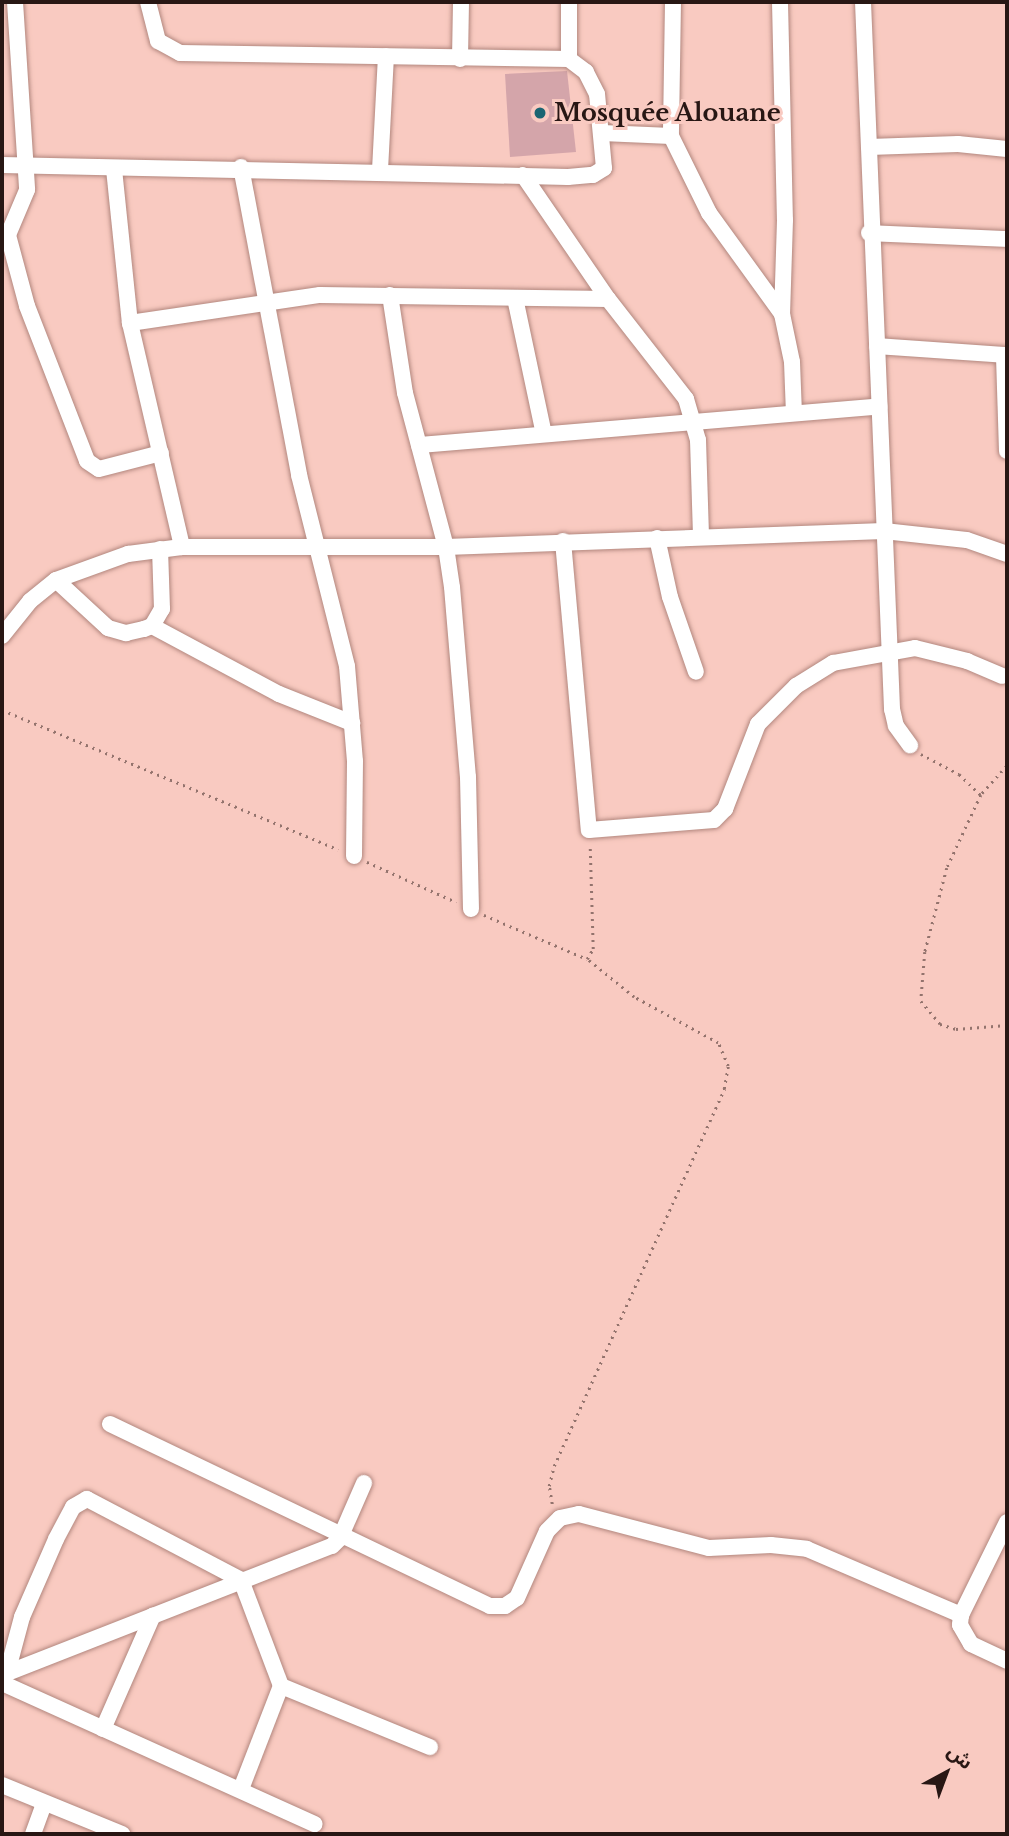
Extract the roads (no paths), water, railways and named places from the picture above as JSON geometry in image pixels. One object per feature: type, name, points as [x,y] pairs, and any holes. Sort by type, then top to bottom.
[{"type":"street","points":[[15,2],[27,190],[8,235],[27,306],[82,452],[99,469],[161,453]]},
{"type":"street","points":[[2,165],[114,169],[241,167],[583,177],[601,173],[602,133],[591,81],[569,59],[170,52],[158,41],[148,2]]},
{"type":"street","points":[[460,59],[461,2]]},
{"type":"street","points":[[569,2],[569,59]]},
{"type":"street","points":[[673,2],[671,136],[681,164],[722,234],[782,314]]},
{"type":"street","points":[[780,2],[785,220],[782,314],[792,362],[794,413]]},
{"type":"street","points":[[863,2],[869,147],[869,233],[877,346],[892,709],[896,726],[910,745]]},
{"type":"street","points":[[380,170],[386,56]]},
{"type":"street","points":[[602,133],[671,136]]},
{"type":"street","points":[[869,147],[958,144],[1007,149]]},
{"type":"street","points":[[241,167],[263,301],[317,547],[345,655],[352,723],[354,856]]},
{"type":"street","points":[[114,169],[130,323],[181,547]]},
{"type":"street","points":[[523,175],[608,299],[686,399],[695,420],[701,536]]},
{"type":"street","points":[[869,233],[1007,239]]},
{"type":"street","points":[[130,323],[263,301],[390,295],[608,299]]},
{"type":"street","points":[[390,295],[405,393],[446,547],[468,778],[471,909]]},
{"type":"street","points":[[514,298],[544,434]]},
{"type":"street","points":[[877,346],[1005,356],[1007,451]]},
{"type":"street","points":[[419,445],[879,406]]},
{"type":"street","points":[[2,636],[30,601],[56,580],[100,562],[181,547],[446,547],[884,531],[955,538],[1007,554]]},
{"type":"street","points":[[657,538],[670,597],[696,671]]},
{"type":"street","points":[[563,541],[589,830],[714,820],[725,809],[748,741],[775,704],[833,663],[889,650],[942,653],[1002,676]]},
{"type":"street","points":[[152,626],[164,598],[160,549]]},
{"type":"street","points":[[56,580],[108,628],[125,633],[152,626],[279,694],[352,723]]},
{"type":"street","points":[[110,1424],[340,1538],[497,1607],[517,1598],[543,1539],[560,1518],[589,1514],[660,1538],[709,1548],[771,1545],[807,1549],[961,1615]]},
{"type":"street","points":[[3,1677],[241,1580],[327,1549],[340,1538],[364,1483]]},
{"type":"street","points":[[3,1677],[22,1617],[55,1539],[82,1498],[241,1580],[281,1686],[241,1789]]},
{"type":"street","points":[[1006,1530],[961,1615],[965,1637],[1007,1661]]},
{"type":"street","points":[[103,1729],[153,1615]]},
{"type":"street","points":[[3,1677],[103,1729],[314,1824]]},
{"type":"street","points":[[281,1686],[430,1747]]},
{"type":"street","points":[[2,1785],[122,1834]]},
{"type":"street","points":[[33,1834],[44,1803]]},
{"type":"place","name":"Mosquée Alouane","points":[[540,113]]}]
